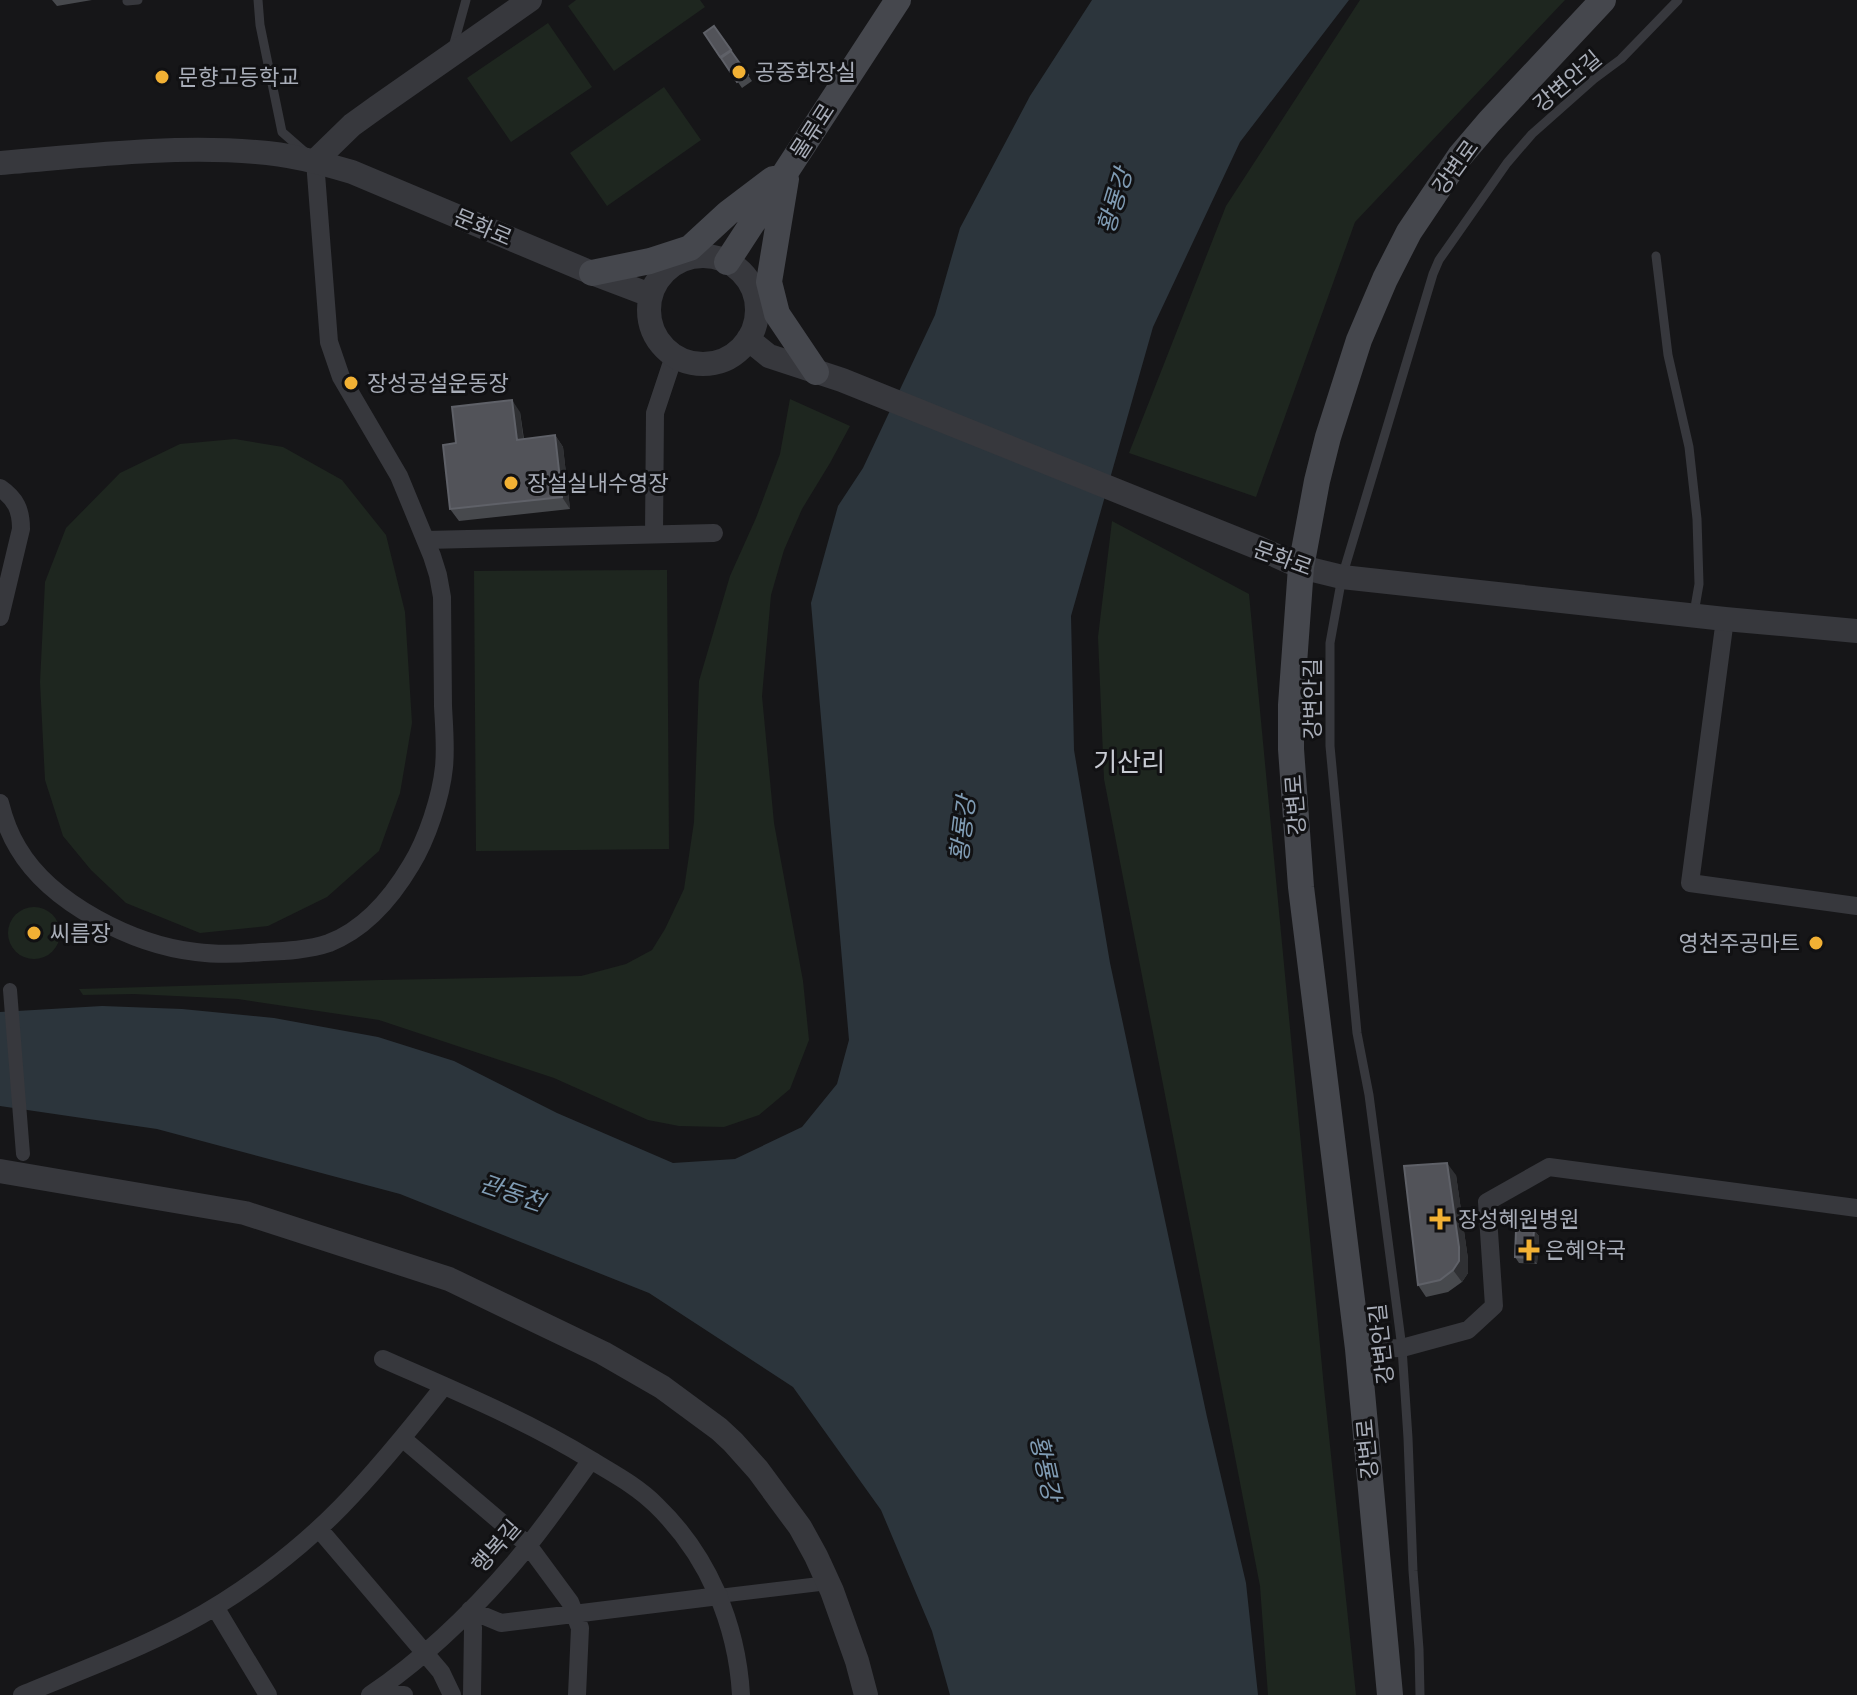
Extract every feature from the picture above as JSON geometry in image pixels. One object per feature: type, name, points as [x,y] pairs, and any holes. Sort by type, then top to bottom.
[{"type":"main road","name":"물류로","points":[[727,262],[898,0]]},
{"type":"main road","name":"강변로","points":[[1390,1695],[1358,1349],[1296,827],[1291,705],[1301,567],[1317,481],[1343,389],[1359,340],[1409,232],[1460,156],[1603,0]]},
{"type":"main road","points":[[592,273],[650,261],[690,248],[728,213],[788,167]]},
{"type":"main road","points":[[788,167],[769,282],[777,314],[816,372]]},
{"type":"street","points":[[0,803],[18,849],[44,880],[86,912],[121,932],[163,946],[194,952],[224,955],[329,943],[356,928],[378,910],[412,863],[432,813],[444,768],[442,597],[426,540],[399,476],[341,377],[329,342],[315,161],[352,125],[530,0]]},
{"type":"street","name":"문화로","points":[[0,163],[178,150],[257,152],[315,161],[352,172],[650,295]]},
{"type":"street","points":[[697,256],[727,262],[742,272],[756,303],[756,320],[748,339],[724,360],[707,364],[674,356],[661,344],[652,329],[648,312],[650,295],[657,281],[667,269],[681,260],[697,256]]},
{"type":"street","name":"문화로","points":[[748,339],[769,356],[842,380],[1301,567],[1342,577],[1857,631]]},
{"type":"street","points":[[654,534],[655,413],[674,356]]},
{"type":"street","points":[[0,488],[18,504],[21,515],[21,529],[0,617]]},
{"type":"street","points":[[426,540],[714,533]]},
{"type":"street","points":[[1725,619],[1690,883],[1857,906]]},
{"type":"street","points":[[10,990],[23,1154]]},
{"type":"street","points":[[1358,1349],[1402,1348],[1468,1330],[1494,1306],[1487,1202],[1549,1167],[1857,1208]]},
{"type":"street","points":[[0,1171],[245,1213],[449,1279],[548,1325],[662,1387],[733,1442],[800,1527],[828,1583],[857,1661],[866,1695]]},
{"type":"street","points":[[383,1359],[569,1446],[636,1488],[669,1518],[701,1560],[719,1596],[731,1633],[741,1695]]},
{"type":"street","points":[[22,1695],[49,1690],[185,1624],[215,1607],[291,1553],[341,1508],[444,1386]]},
{"type":"street","points":[[402,1438],[528,1545],[570,1602],[580,1628],[577,1695]]},
{"type":"street","name":"행복길","points":[[371,1694],[425,1653],[514,1564],[591,1460]]},
{"type":"street","points":[[319,1529],[441,1672],[452,1695]]},
{"type":"street","points":[[470,1610],[501,1623],[828,1583]]},
{"type":"street","points":[[215,1607],[268,1695]]},
{"type":"street","points":[[470,1610],[473,1628],[472,1695]]},
{"type":"street","points":[[371,1694],[404,1695]]},
{"type":"lane","points":[[258,0],[260,25],[282,132],[315,161]]},
{"type":"lane","points":[[450,54],[466,0]]},
{"type":"lane","name":"강변안길","points":[[1420,1695],[1402,1348],[1371,1110],[1357,1033],[1330,746],[1330,643],[1342,577],[1433,274],[1446,249],[1507,163],[1532,134],[1621,59],[1678,0]]},
{"type":"lane","points":[[1656,256],[1668,355],[1689,447],[1697,519],[1699,584],[1694,615]]},
{"type":"shaded area","points":[[576,0],[700,0],[705,7],[614,71],[568,6]]},
{"type":"shaded area","points":[[1360,0],[1565,0],[1355,222],[1256,497],[1129,453],[1226,206]]},
{"type":"shaded area","points":[[548,23],[592,87],[511,142],[467,78]]},
{"type":"shaded area","points":[[664,87],[701,140],[607,206],[570,153]]},
{"type":"shaded area","points":[[790,399],[850,426],[802,509],[784,550],[771,595],[762,696],[774,823],[803,981],[809,1040],[790,1089],[759,1115],[724,1127],[679,1126],[648,1120],[554,1078],[379,1020],[238,999],[83,995],[79,989],[581,976],[626,964],[652,950],[684,889],[694,822],[699,681],[730,576],[780,454]]},
{"type":"shaded area","points":[[235,439],[283,447],[342,480],[386,535],[405,612],[412,723],[400,793],[379,851],[327,897],[268,926],[200,933],[126,903],[91,870],[63,836],[45,780],[40,682],[45,582],[66,528],[120,473],[180,444]]},
{"type":"shaded area","points":[[1112,521],[1249,594],[1356,1695],[1268,1695],[1260,1586],[1104,779],[1098,637]]},
{"type":"shaded area","points":[[667,570],[669,849],[476,851],[474,571]]},
{"type":"shaded area","name":"씨름장","points":[[34,907],[53,914],[60,933],[53,952],[34,959],[15,952],[8,933],[15,914]]},
{"type":"water","points":[[1092,0],[1349,0],[1240,142],[1153,327],[1071,616],[1074,750],[1110,963],[1207,1417],[1246,1583],[1258,1695],[950,1695],[932,1631],[881,1510],[793,1387],[649,1293],[400,1194],[157,1129],[0,1106],[0,1012],[102,1006],[182,1009],[274,1018],[378,1037],[454,1061],[557,1113],[673,1163],[735,1159],[802,1127],[837,1084],[849,1040],[811,603],[838,506],[863,468],[935,315],[960,228],[1030,96]]},
{"type":"building","name":"공중화장실","points":[[714,26],[731,50],[720,57],[704,33]]},
{"type":"building","name":"공중화장실","points":[[731,51],[748,75],[737,82],[721,58]]},
{"type":"building","name":"장설실내수영장","points":[[512,400],[517,440],[555,435],[562,497],[450,509],[443,445],[456,443],[452,407]]},
{"type":"building","name":"장성혜원병원","points":[[1447,1163],[1459,1261],[1440,1280],[1418,1285],[1404,1166]]},
{"type":"building","points":[[1516,1230],[1534,1230],[1532,1258],[1515,1257]]},
{"type":"place","name":"공중화장실","points":[[739,72]]},
{"type":"place","name":"문향고등학교","points":[[162,77]]},
{"type":"place","name":"장성공설운동장","points":[[351,383]]},
{"type":"place","name":"장설실내수영장","points":[[511,483]]},
{"type":"place","name":"씨름장","points":[[34,933]]},
{"type":"place","name":"영천주공마트","points":[[1816,943]]},
{"type":"place","name":"장성혜원병원","points":[[1440,1219]]},
{"type":"place","name":"은혜약국","points":[[1529,1250]]},
{"type":"district","name":"기산리","points":[[1129,762]]},
{"type":"water label","name":"황룡강","points":[[1115,201]]},
{"type":"water label","name":"황룡강","points":[[963,829]]},
{"type":"water label","name":"관동천","points":[[512,1193]]},
{"type":"water label","name":"황룡강","points":[[1045,1468]]}]
